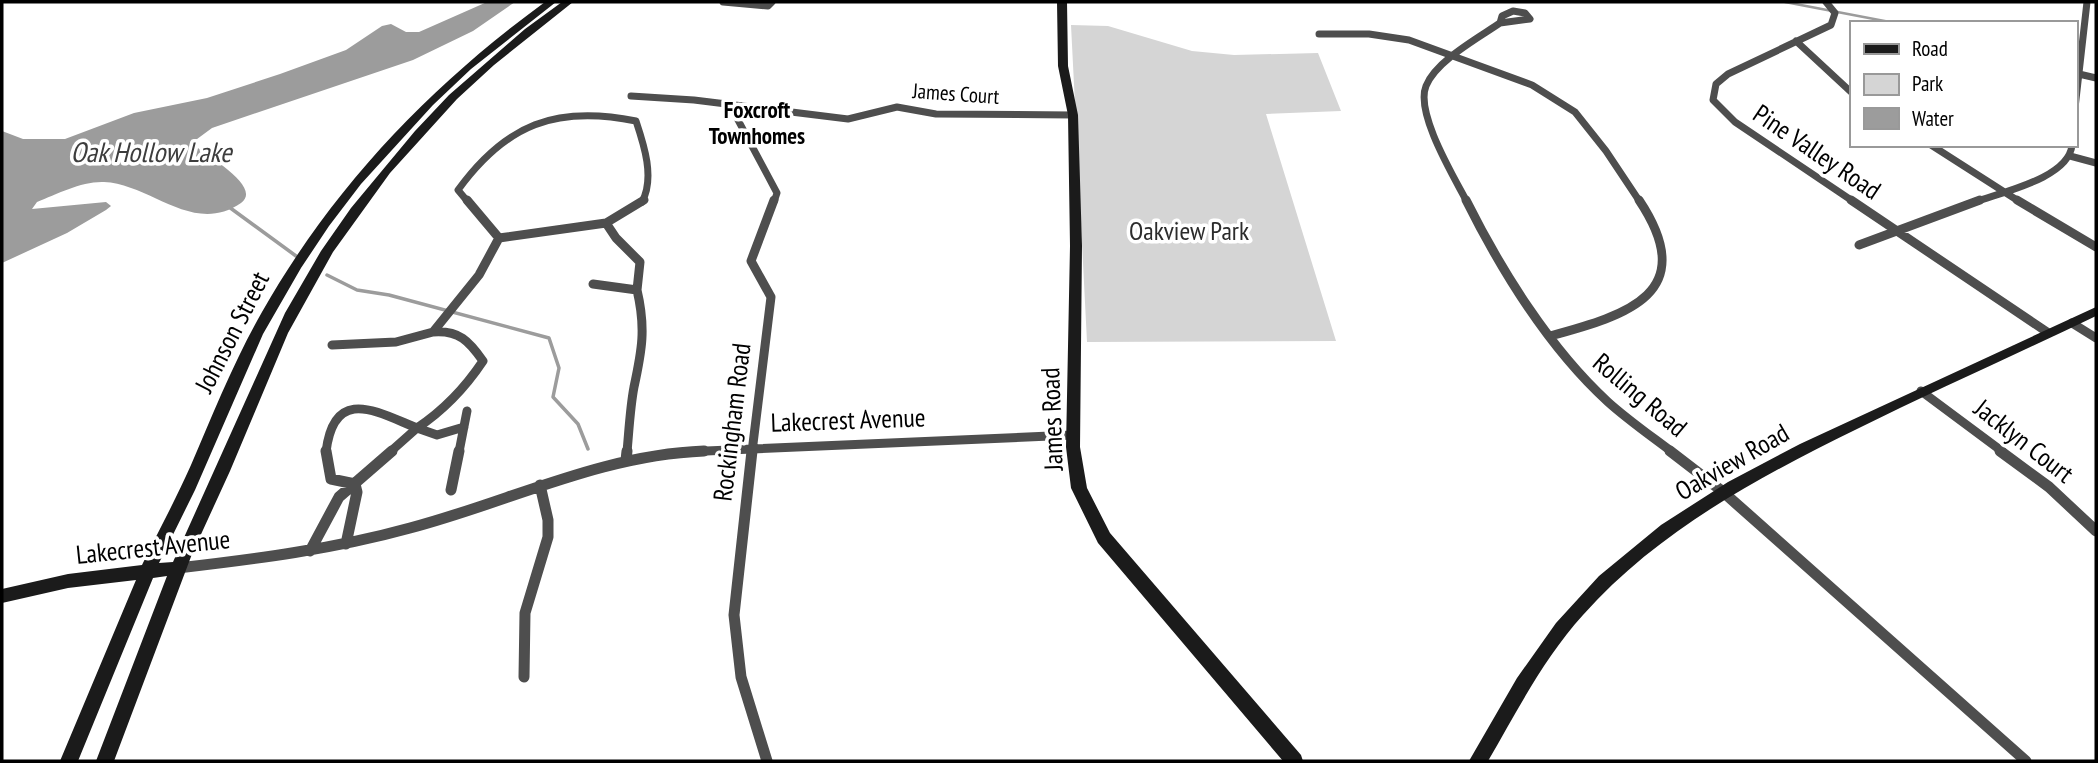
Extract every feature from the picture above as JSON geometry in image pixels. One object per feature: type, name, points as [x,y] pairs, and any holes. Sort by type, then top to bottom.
[{"type":"main road","name":"Johnson Street","points":[[69,761],[148,571],[231,388],[268,313],[303,255],[373,163],[439,92],[501,39],[551,2]]},
{"type":"main road","name":"Johnson Street","points":[[105,761],[130,702],[178,568],[218,483],[280,333],[325,254],[398,158],[449,102],[507,49],[568,2]]},
{"type":"main road","name":"James Road","points":[[1062,2],[1063,66],[1073,115],[1076,246],[1073,435],[1079,488],[1104,538],[1294,761]]},
{"type":"main road","name":"Oakview Road","points":[[1478,761],[1531,672],[1576,611],[1641,546],[1753,473],[1921,391],[2096,311]]},
{"type":"main road","name":"Lakecrest Avenue","points":[[2,596],[68,581],[178,568]]},
{"type":"street","points":[[723,2],[768,6],[772,2]]},
{"type":"street","name":"Pine Valley Road","points":[[1826,2],[1835,13],[1831,25],[1751,61],[1716,81],[1712,90],[1713,100],[1735,122],[2047,332]]},
{"type":"street","points":[[2077,91],[2087,2]]},
{"type":"street","name":"Rolling Road","points":[[1500,23],[1454,56],[1426,86],[1424,104],[1428,121],[1500,262],[1550,336],[1573,366],[1609,403],[1722,491],[2026,761]]},
{"type":"street","points":[[1319,34],[1395,37],[1423,44],[1532,85],[1575,112],[1606,151],[1652,220],[1660,238],[1662,269],[1655,286],[1637,304],[1619,315],[1550,336]]},
{"type":"street","points":[[1796,41],[1850,91]]},
{"type":"street","points":[[2079,74],[2096,78]]},
{"type":"street","name":"James Court","points":[[631,96],[660,96],[848,119],[870,117],[900,106],[917,112],[936,114],[1073,115]]},
{"type":"street","name":"Rockingham Road","points":[[730,105],[776,193],[751,261],[771,298],[734,615],[741,677],[751,719],[767,761]]},
{"type":"street","points":[[604,115],[636,121],[644,144],[647,191],[644,201],[606,223],[499,238],[458,190],[474,166],[494,146],[538,123],[562,117],[604,115]]},
{"type":"street","points":[[1934,147],[2001,191],[2096,247]]},
{"type":"street","points":[[1859,245],[2050,174],[2064,167],[2072,147]]},
{"type":"street","points":[[2070,156],[2096,163]]},
{"type":"street","points":[[606,223],[616,239],[640,261],[637,290],[642,312],[642,357],[634,388],[626,460]]},
{"type":"street","points":[[433,332],[480,275],[499,238]]},
{"type":"street","points":[[593,284],[637,290]]},
{"type":"street","points":[[2072,323],[2096,338]]},
{"type":"street","points":[[310,551],[339,497],[417,428],[438,415],[470,383],[483,361],[464,336],[450,330],[396,342],[332,345]]},
{"type":"street","name":"Jacklyn Court","points":[[1921,391],[2049,487],[2096,531]]},
{"type":"street","points":[[355,484],[331,479],[325,466],[325,450],[333,428],[346,412],[362,406],[437,435],[464,427]]},
{"type":"street","points":[[451,489],[467,411]]},
{"type":"street","name":"Lakecrest Avenue","points":[[178,568],[346,544],[424,524],[540,485],[626,460],[692,451],[1073,435]]},
{"type":"street","points":[[346,544],[357,492],[355,484]]},
{"type":"street","points":[[524,677],[526,613],[548,537],[548,520],[540,485]]},
{"type":"green space","name":"Oakview Park","points":[[1071,25],[1108,26],[1192,51],[1234,55],[1318,53],[1341,111],[1266,114],[1336,341],[1087,342]]},
{"type":"water","name":"Oak Hollow Lake","points":[[487,2],[515,2],[473,31],[413,60],[212,128],[193,142],[239,181],[246,196],[241,203],[223,212],[206,214],[172,206],[121,185],[104,182],[87,184],[37,202],[32,209],[106,202],[111,206],[67,233],[2,263],[2,131],[23,139],[65,139],[134,113],[207,98],[280,74],[346,50],[382,26],[391,24],[406,32],[419,32]]},
{"type":"waterway","points":[[1785,2],[1885,21]]},
{"type":"waterway","points":[[229,207],[296,256]]},
{"type":"waterway","points":[[327,275],[357,290],[389,295],[549,338],[559,368],[553,397],[578,424],[588,449]]},
{"type":"district","name":"Foxcroft Townhomes","points":[[757,123]]}]
